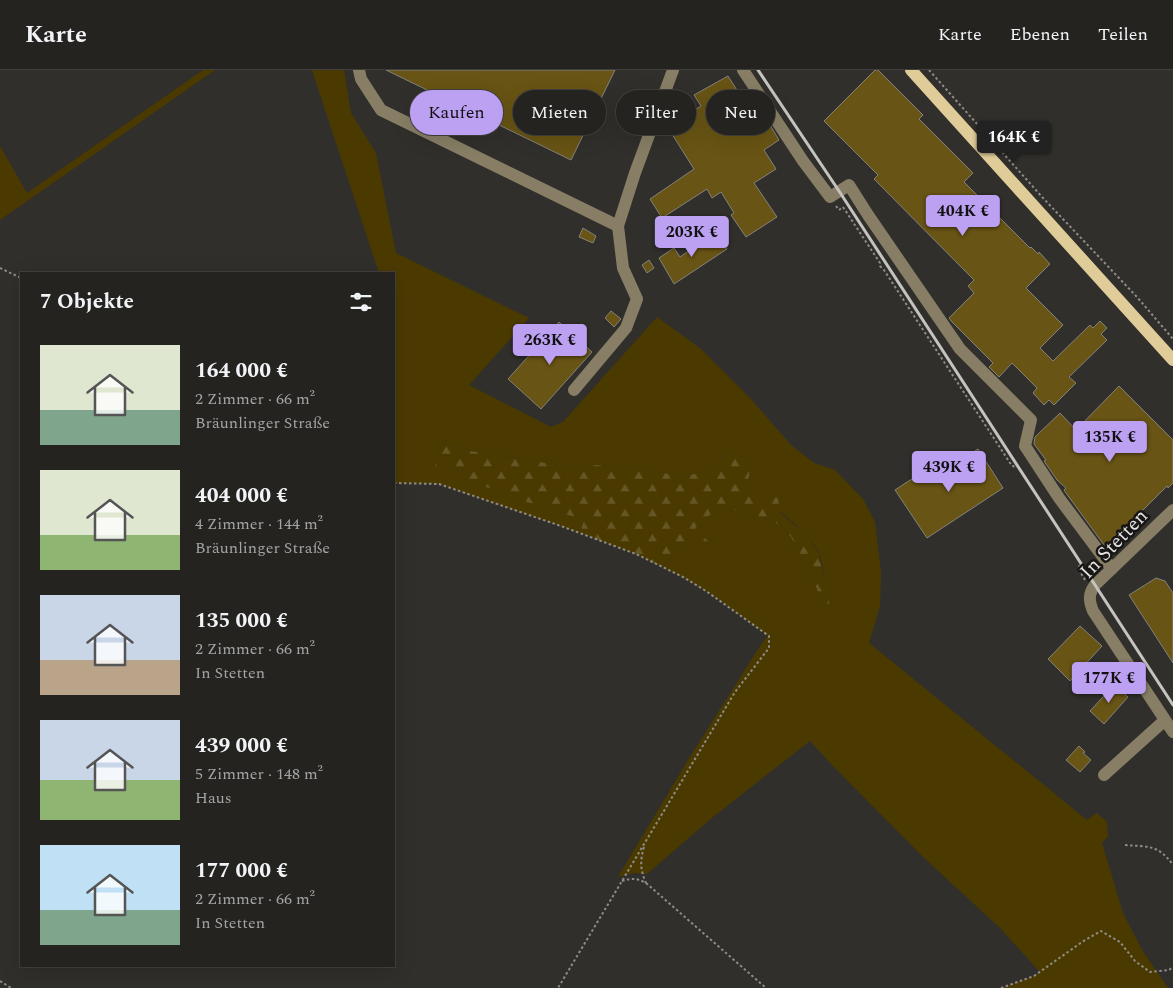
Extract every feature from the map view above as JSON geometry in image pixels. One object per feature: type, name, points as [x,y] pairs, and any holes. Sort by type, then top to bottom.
[{"type":"main road","points":[[911,70],[1173,360]]},
{"type":"street","points":[[359,70],[361,79],[382,110],[618,226]]},
{"type":"street","points":[[574,390],[626,328],[637,299],[623,268],[618,226],[635,173],[673,70]]},
{"type":"street","points":[[743,70],[803,161],[830,197],[849,184],[868,215],[960,349],[1031,420],[1025,446],[1059,498],[1112,569]]},
{"type":"street","name":"In Stetten","points":[[1173,510],[1112,569],[1092,590],[1089,598],[1093,611],[1173,732]]},
{"type":"street","points":[[1104,775],[1165,720]]},
{"type":"path","points":[[929,70],[1044,198],[1137,297],[1173,339]]},
{"type":"path","points":[[830,197],[839,210],[843,207],[1012,466],[1017,467]]},
{"type":"path","points":[[0,268],[20,278]]},
{"type":"path","points":[[395,482],[439,484],[636,554],[690,581],[768,636],[769,648],[735,692],[558,988]]},
{"type":"path","points":[[1080,565],[1078,568],[1088,583]]},
{"type":"path","points":[[646,842],[640,860],[646,883]]},
{"type":"path","points":[[1125,845],[1154,847],[1168,858],[1173,865]]},
{"type":"path","points":[[622,881],[639,879],[646,883],[766,988]]},
{"type":"path","points":[[1001,988],[1034,976],[1101,931],[1120,942],[1135,961],[1150,972],[1169,970],[1173,967]]},
{"type":"path","points":[[0,981],[11,988]]},
{"type":"green space","points":[[203,70],[215,70],[0,220],[0,146],[27,193]]},
{"type":"green space","points":[[312,70],[344,70],[351,113],[376,153],[396,253],[529,318],[469,385],[551,427],[563,422],[657,317],[701,349],[750,398],[791,445],[814,463],[835,470],[863,499],[875,522],[881,572],[880,606],[869,643],[1087,820],[1097,813],[1107,822],[1108,836],[1102,843],[1123,913],[1142,950],[1168,988],[1001,988],[1040,972],[1000,928],[922,856],[810,741],[713,817],[647,874],[634,873],[618,877],[688,760],[768,636],[706,591],[666,569],[676,545],[711,544],[694,528],[720,506],[774,521],[791,537],[817,589],[826,618],[824,576],[819,553],[806,534],[797,525],[747,488],[752,458],[725,454],[714,471],[682,476],[633,468],[595,465],[578,468],[464,450],[442,442],[436,467],[447,467],[464,471],[464,479],[584,520],[580,533],[439,484],[395,483],[395,272],[378,272]]},
{"type":"green space","points":[[441,442],[464,450],[578,468],[595,465],[633,468],[682,476],[714,471],[725,454],[752,458],[747,488],[778,498],[780,513],[807,535],[819,554],[832,616],[826,619],[817,589],[791,537],[774,521],[720,506],[695,528],[712,545],[676,545],[666,569],[636,554],[580,533],[584,520],[464,479],[464,471],[447,467],[435,467]]},
{"type":"building","points":[[386,70],[615,70],[605,90],[513,90],[513,132],[503,127],[503,90],[427,90]]},
{"type":"building","points":[[875,70],[878,70],[923,115],[919,119],[973,173],[964,182],[1030,248],[1038,254],[1039,252],[1050,264],[1026,288],[1063,325],[1040,348],[1053,361],[1090,325],[1093,328],[1100,321],[1107,328],[1101,334],[1107,340],[1069,377],[1076,383],[1054,405],[1049,400],[1044,405],[1033,393],[1037,388],[1012,363],[999,377],[989,367],[993,363],[952,322],[949,318],[974,293],[968,286],[974,280],[874,179],[878,175],[824,121]]},
{"type":"building","points":[[728,76],[737,90],[706,90],[706,135],[775,135],[775,133],[779,140],[764,150],[776,169],[754,183],[777,217],[746,237],[731,215],[734,213],[721,192],[712,198],[707,189],[662,218],[650,199],[694,169],[673,135],[696,135],[696,109],[701,106],[696,98],[696,94]]},
{"type":"building","points":[[520,135],[583,135],[571,160]]},
{"type":"building","points":[[583,228],[596,236],[593,243],[579,237]]},
{"type":"building","points":[[717,231],[727,249],[674,284],[659,258],[674,248],[680,257]]},
{"type":"building","points":[[649,260],[654,268],[647,273],[642,265]]},
{"type":"building","points":[[611,311],[621,319],[614,327],[605,318]]},
{"type":"building","points":[[559,322],[592,352],[541,409],[508,379]]},
{"type":"building","points":[[1119,386],[1173,440],[1173,483],[1168,488],[1167,486],[1115,538],[1117,540],[1107,549],[1066,493],[1064,490],[1066,488],[1057,480],[1034,444],[1035,437],[1060,413],[1076,430]]},
{"type":"building","points":[[978,449],[1003,488],[927,538],[895,490],[924,471],[930,481]]},
{"type":"building","points":[[1156,578],[1165,581],[1173,593],[1173,663],[1129,595]]},
{"type":"building","points":[[1080,626],[1102,646],[1070,681],[1048,659]]},
{"type":"building","points":[[1114,685],[1128,697],[1104,724],[1090,711]]},
{"type":"building","points":[[1079,746],[1085,752],[1083,753],[1091,760],[1080,772],[1066,760]]},
{"type":"railway","points":[[758,70],[839,191],[1173,705]]}]
